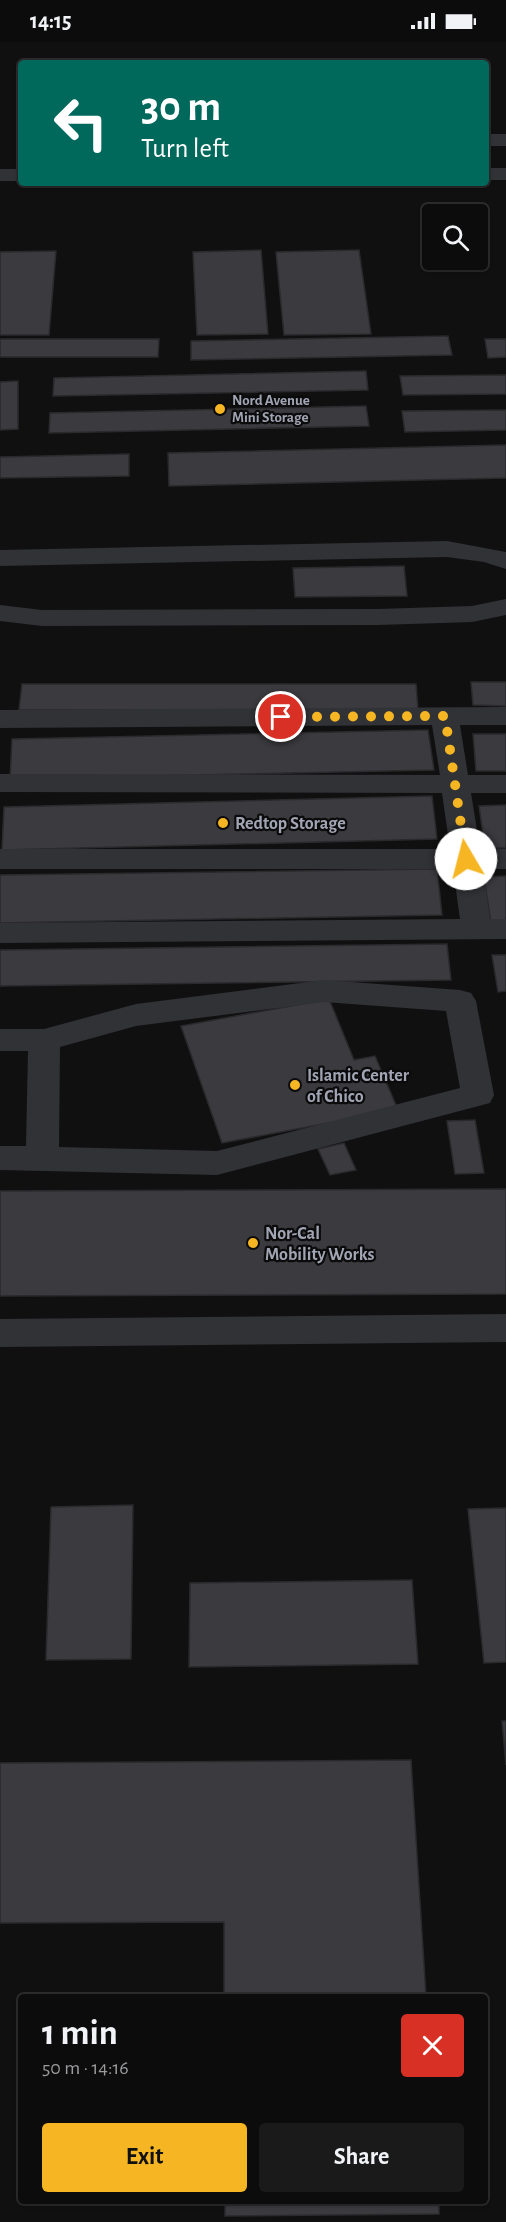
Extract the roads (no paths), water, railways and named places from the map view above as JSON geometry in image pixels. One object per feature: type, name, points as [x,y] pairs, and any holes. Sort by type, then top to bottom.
[{"type":"lane","points":[[489,140],[506,140]]},
{"type":"lane","points":[[489,174],[506,174]]},
{"type":"lane","points":[[0,176],[18,176]]},
{"type":"lane","points":[[0,558],[447,549],[488,555],[506,561]]},
{"type":"lane","points":[[0,613],[42,618],[378,617],[472,614],[506,607]]},
{"type":"lane","points":[[0,933],[491,930],[466,859],[445,716]]},
{"type":"lane","points":[[0,719],[506,716]]},
{"type":"lane","points":[[0,783],[506,784]]},
{"type":"lane","points":[[0,859],[506,859]]},
{"type":"lane","points":[[0,1040],[44,1040],[136,1015],[324,992],[460,1001],[478,1095],[216,1163],[0,1158]]},
{"type":"lane","points":[[42,1160],[44,1040]]},
{"type":"lane","points":[[0,1333],[506,1328]]},
{"type":"place","name":"Nord Avenue Mini Storage","points":[[220,409]]},
{"type":"place","name":"Redtop Storage","points":[[223,823]]},
{"type":"place","name":"Islamic Center of Chico","points":[[295,1085]]},
{"type":"place","name":"Nor-Cal Mobility Works","points":[[253,1243]]}]
